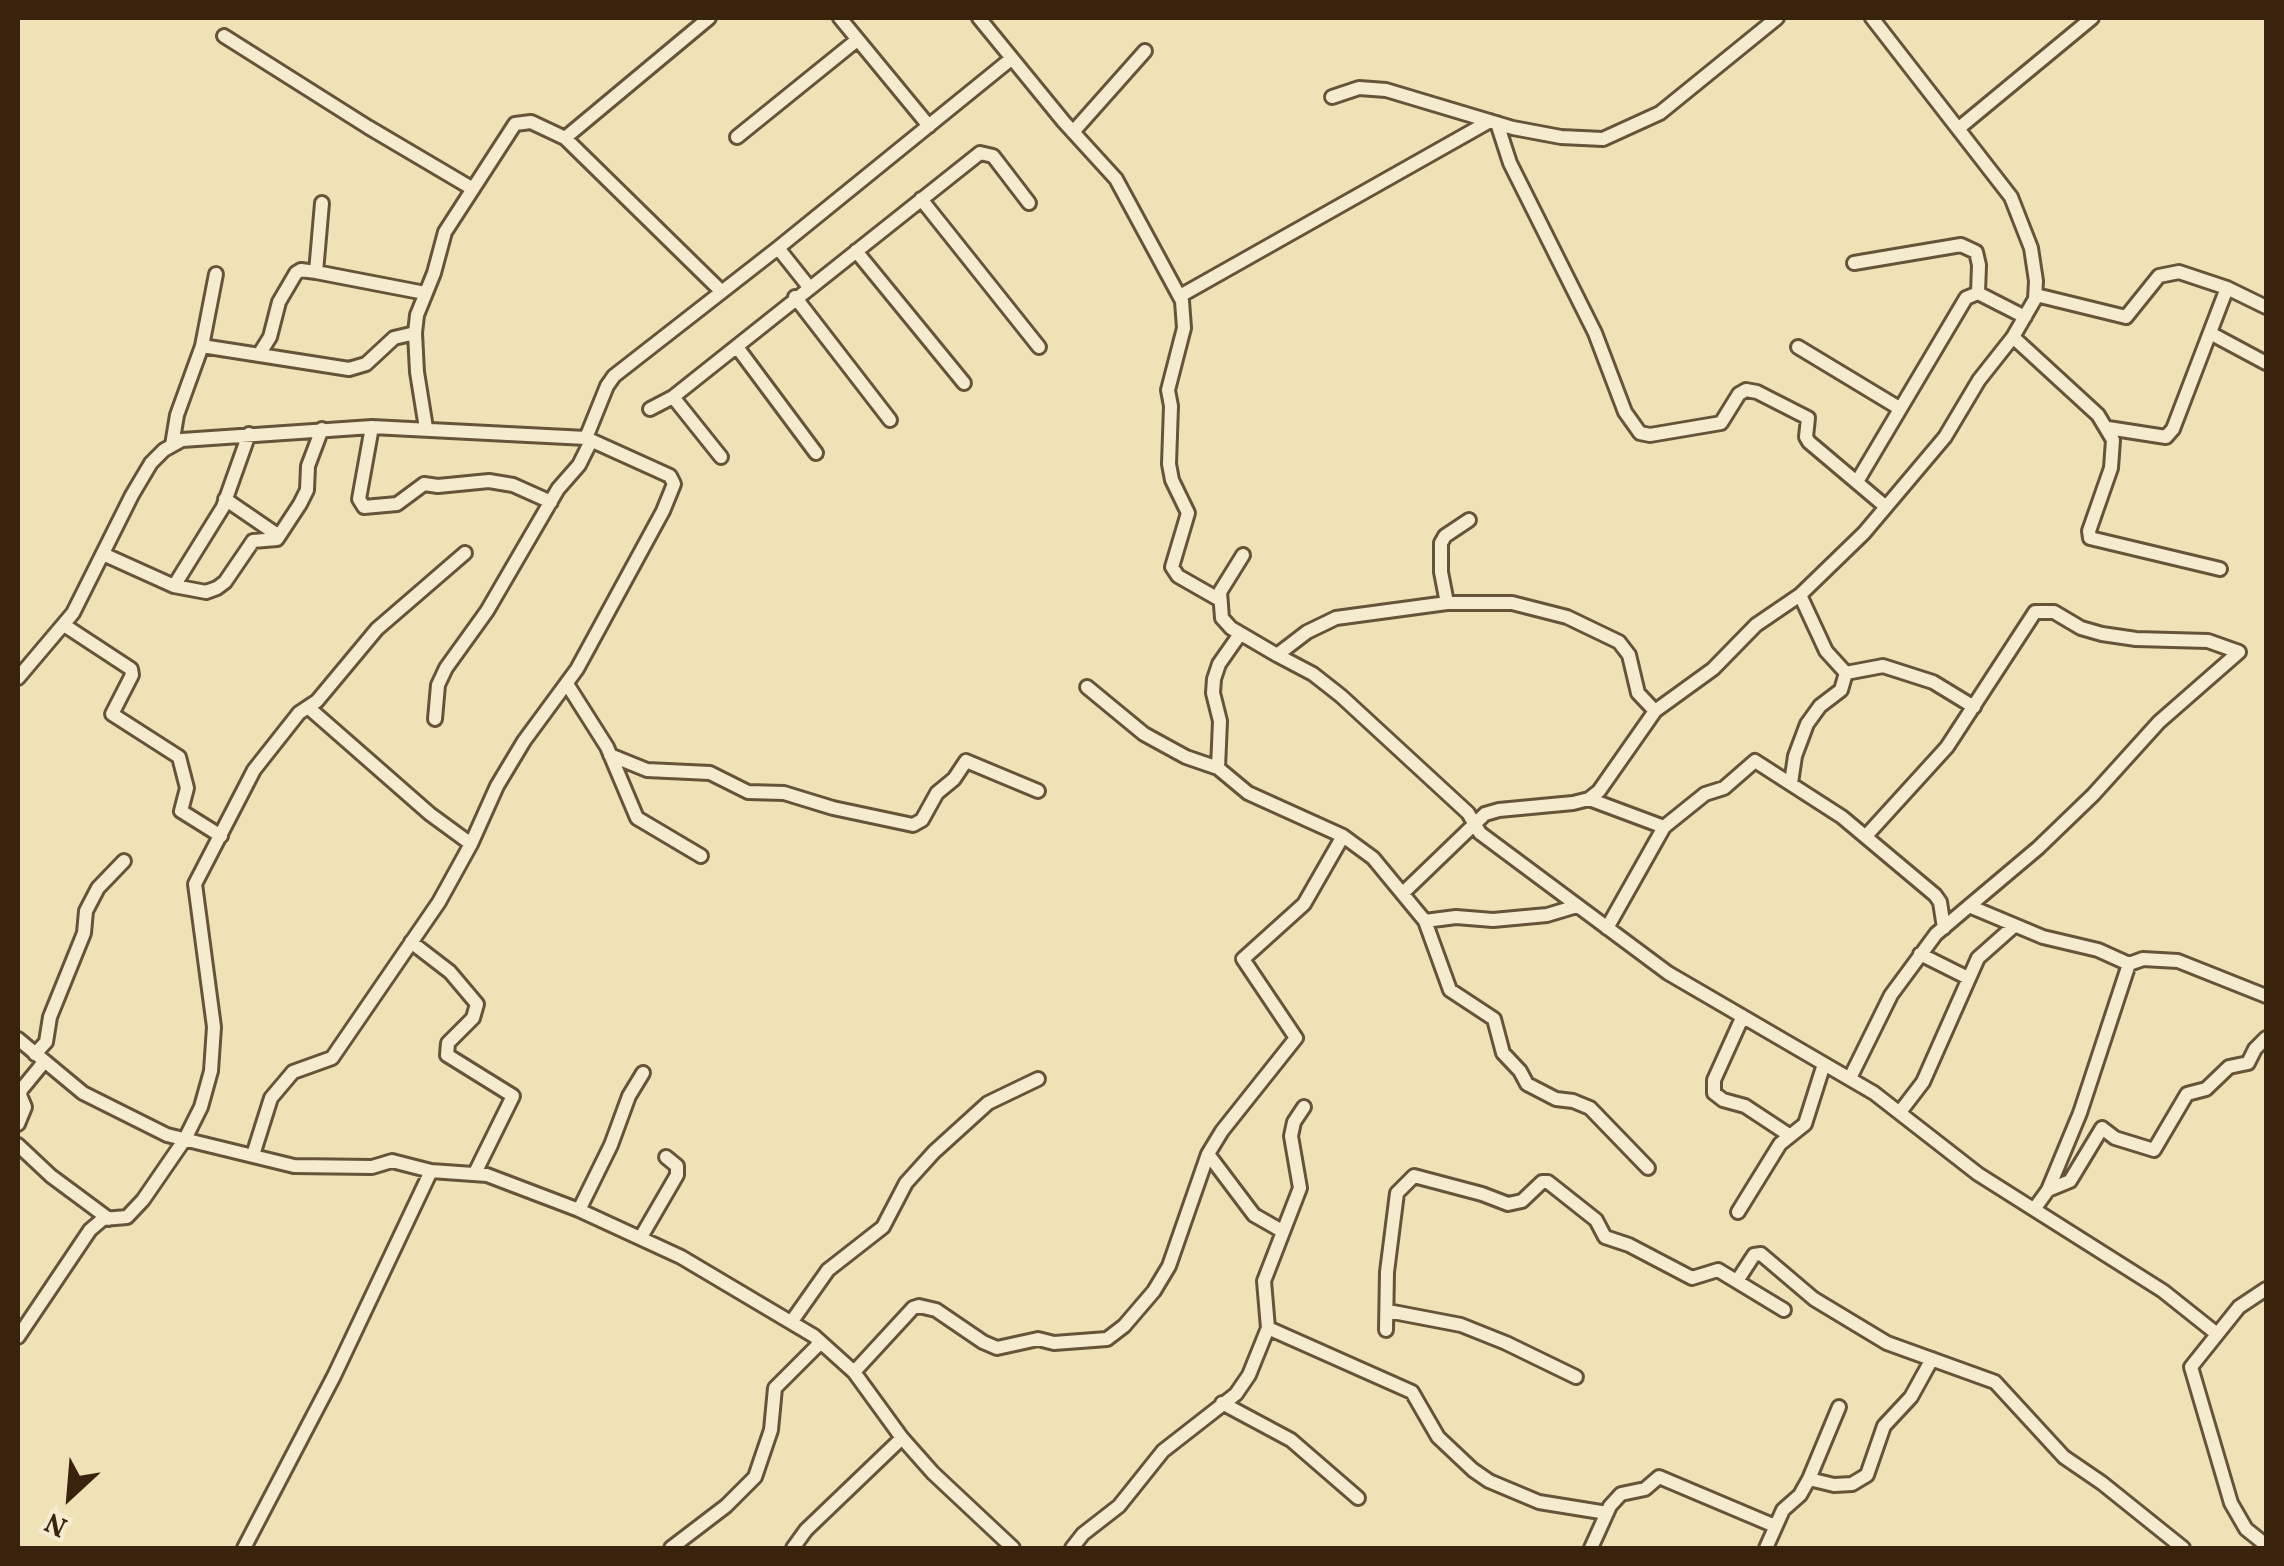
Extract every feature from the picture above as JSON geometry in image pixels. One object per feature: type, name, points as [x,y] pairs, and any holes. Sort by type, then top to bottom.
[{"type":"street","points":[[565,138],[709,18]]},
{"type":"street","points":[[840,18],[929,126]]},
{"type":"street","points":[[979,18],[1116,179],[1180,296],[1184,328],[1168,382],[1169,464],[1188,513],[1172,567],[1178,576],[1220,600]]},
{"type":"street","points":[[1332,96],[1359,88],[1386,90],[1494,122],[1572,138],[1614,136],[1660,112],[1777,18]]},
{"type":"street","points":[[1589,799],[1604,785],[1655,711],[1713,669],[1756,625],[1800,595],[1886,507],[1937,448],[1979,380],[2013,338],[2036,295],[2031,248],[2012,197],[1872,18]]},
{"type":"street","points":[[1959,128],[2092,18]]},
{"type":"street","points":[[224,36],[368,128],[472,188]]},
{"type":"street","points":[[737,137],[857,40]]},
{"type":"street","points":[[1073,132],[1145,51]]},
{"type":"street","points":[[435,719],[441,677],[579,464],[614,376],[1011,59]]},
{"type":"street","points":[[426,428],[417,372],[417,315],[443,238],[518,122],[531,122],[565,138],[721,291]]},
{"type":"street","points":[[1180,296],[1418,164],[1462,134],[1494,122]]},
{"type":"street","points":[[1494,122],[1510,163],[1594,333],[1626,412],[1640,433],[1650,435],[1722,423],[1739,394],[1750,390],[1808,418],[1809,442],[1886,507]]},
{"type":"street","points":[[650,409],[673,397],[972,158],[985,152],[993,156],[1029,204]]},
{"type":"street","points":[[921,200],[1039,347]]},
{"type":"street","points":[[316,272],[322,203]]},
{"type":"street","points":[[1854,263],[1961,245],[1976,252],[1980,265],[1978,293]]},
{"type":"street","points":[[778,248],[808,287]]},
{"type":"street","points":[[856,251],[964,383]]},
{"type":"street","points":[[260,353],[270,337],[279,302],[301,270],[425,293]]},
{"type":"street","points":[[2036,295],[2126,317],[2160,276],[2179,272],[2227,288],[2266,308]]},
{"type":"street","points":[[172,445],[177,415],[202,346],[216,274]]},
{"type":"street","points":[[2108,428],[2166,437],[2173,430],[2227,288]]},
{"type":"street","points":[[1858,480],[1966,298],[1978,293],[2025,317]]},
{"type":"street","points":[[795,297],[890,420]]},
{"type":"street","points":[[2210,332],[2266,364]]},
{"type":"street","points":[[202,346],[349,369],[366,364],[394,338],[415,334]]},
{"type":"street","points":[[2013,338],[2108,428],[2115,451],[2088,531],[2090,538],[2220,570]]},
{"type":"street","points":[[736,347],[816,454]]},
{"type":"street","points":[[1798,347],[1899,408]]},
{"type":"street","points":[[673,397],[722,457]]},
{"type":"street","points":[[372,426],[359,500],[364,508],[397,504],[424,484],[434,487],[489,480],[514,485],[551,502]]},
{"type":"street","points":[[18,678],[79,604],[151,463],[182,440],[372,426],[588,440],[664,470],[674,484],[648,543],[566,684],[524,740],[438,902],[332,1058],[286,1077],[268,1104],[253,1154]]},
{"type":"street","points":[[103,554],[174,586],[212,590],[224,582],[253,541],[273,542],[280,536],[304,499],[308,466],[322,429]]},
{"type":"street","points":[[174,586],[225,499],[249,434]]},
{"type":"street","points":[[225,499],[280,536]]},
{"type":"street","points":[[1448,603],[1441,572],[1441,543],[1469,520]]},
{"type":"street","points":[[18,1337],[90,1230],[102,1220],[133,1212],[185,1139],[208,1088],[214,1040],[196,884],[261,760],[384,622],[465,552]]},
{"type":"street","points":[[1244,555],[1226,580],[1220,600],[1222,618],[1240,634],[1326,683],[1435,781],[1468,813],[1480,832],[1681,982],[1850,1078],[1978,1174],[2163,1291],[2218,1334]]},
{"type":"street","points":[[1800,595],[1826,651],[1846,674]]},
{"type":"street","points":[[1277,655],[1307,632],[1336,618],[1448,603],[1512,603],[1546,610],[1619,642],[1628,655],[1638,693],[1655,711]]},
{"type":"street","points":[[1850,1078],[1891,995],[1920,954],[2093,795],[2159,722],[2239,652],[2204,641],[2102,634],[2081,628],[2054,612],[2040,610],[2028,620],[1928,770],[1866,836]]},
{"type":"street","points":[[64,625],[131,669],[132,675],[112,714],[179,757],[186,788],[181,811],[221,836]]},
{"type":"street","points":[[1218,768],[1220,721],[1214,680],[1217,667],[1240,634]]},
{"type":"street","points":[[1846,674],[1883,666],[1933,682],[1974,706]]},
{"type":"street","points":[[1791,783],[1794,756],[1807,724],[1820,706],[1842,690],[1846,674]]},
{"type":"street","points":[[566,684],[610,756],[637,818],[700,856]]},
{"type":"street","points":[[1087,687],[1144,734],[1186,758],[1218,768],[1248,793],[1343,836],[1373,858],[1425,921],[1447,985],[1494,1019],[1503,1053],[1527,1084],[1556,1099],[1590,1108],[1648,1168]]},
{"type":"street","points":[[309,708],[416,802],[471,844]]},
{"type":"street","points":[[610,756],[647,770],[710,773],[748,792],[784,793],[913,825],[922,820],[937,793],[954,780],[966,761],[1038,792]]},
{"type":"street","points":[[1607,928],[1664,827],[1705,794],[1724,788],[1755,762],[1866,836],[1938,898],[1944,928]]},
{"type":"street","points":[[1403,893],[1473,823],[1499,810],[1589,799],[1664,827]]},
{"type":"street","points":[[854,1372],[912,1308],[920,1306],[952,1319],[997,1348],[1038,1339],[1054,1342],[1107,1338],[1124,1326],[1169,1266],[1208,1154],[1222,1130],[1296,1038],[1243,960],[1304,904],[1343,836]]},
{"type":"street","points":[[18,1124],[26,1107],[21,1090],[46,1042],[48,1022],[84,933],[86,911],[98,888],[124,861]]},
{"type":"street","points":[[1425,921],[1548,915],[1577,906]]},
{"type":"street","points":[[1970,906],[2042,937],[2098,950],[2129,964],[2144,959],[2178,961],[2266,996]]},
{"type":"street","points":[[1900,1112],[1923,1082],[1983,952],[2014,926]]},
{"type":"street","points":[[411,942],[450,972],[476,1004],[473,1018],[454,1036],[446,1053],[513,1096],[476,1173]]},
{"type":"street","points":[[1920,954],[1968,978]]},
{"type":"street","points":[[2035,1208],[2048,1190],[2080,1114],[2129,964]]},
{"type":"street","points":[[1742,1018],[1714,1080],[1714,1093],[1745,1106],[1789,1135]]},
{"type":"street","points":[[2048,1190],[2070,1181],[2102,1128],[2116,1138],[2154,1150],[2187,1094],[2206,1088],[2229,1067],[2248,1063],[2254,1049],[2266,1038]]},
{"type":"street","points":[[18,1039],[83,1092],[159,1132],[298,1167],[372,1167],[392,1161],[430,1172],[476,1173],[641,1237],[792,1321],[821,1342],[854,1372],[902,1438],[1013,1548]]},
{"type":"street","points":[[1738,1212],[1780,1144],[1805,1124],[1824,1064]]},
{"type":"street","points":[[579,1210],[642,1073]]},
{"type":"street","points":[[792,1321],[828,1270],[883,1227],[906,1183],[934,1152],[988,1103],[1038,1079]]},
{"type":"street","points":[[1072,1548],[1083,1534],[1119,1506],[1163,1451],[1236,1394],[1249,1375],[1268,1328],[1264,1281],[1300,1183],[1291,1136],[1304,1107]]},
{"type":"street","points":[[18,1145],[51,1176],[109,1219]]},
{"type":"street","points":[[1208,1154],[1254,1216],[1282,1232]]},
{"type":"street","points":[[641,1237],[677,1175],[677,1166],[666,1157]]},
{"type":"street","points":[[244,1548],[334,1376],[430,1172]]},
{"type":"street","points":[[1386,1330],[1397,1194],[1414,1176],[1508,1204],[1522,1201],[1542,1182],[1548,1182],[1596,1220],[1604,1237],[1629,1244],[1692,1278],[1714,1270],[1784,1310]]},
{"type":"street","points":[[1737,1281],[1754,1255],[1761,1254],[1832,1312],[1886,1343],[1999,1384],[2016,1408],[2048,1437],[2064,1458],[2184,1548]]},
{"type":"street","points":[[2266,1290],[2239,1307],[2194,1361],[2191,1370],[2232,1504],[2246,1529],[2266,1545]]},
{"type":"street","points":[[1388,1310],[1461,1325],[1576,1378]]},
{"type":"street","points":[[1268,1328],[1412,1392],[1438,1437],[1489,1481],[1539,1502],[1606,1513]]},
{"type":"street","points":[[672,1548],[726,1506],[755,1477],[771,1430],[775,1388],[821,1342]]},
{"type":"street","points":[[1809,1479],[1852,1484],[1867,1475],[1881,1432],[1911,1397],[1932,1359]]},
{"type":"street","points":[[1222,1403],[1291,1440],[1358,1498]]},
{"type":"street","points":[[1766,1548],[1783,1510],[1800,1495],[1809,1479],[1839,1407]]},
{"type":"street","points":[[793,1548],[806,1530],[902,1438]]},
{"type":"street","points":[[1591,1548],[1606,1513],[1621,1494],[1646,1489],[1659,1477],[1775,1526]]}]
